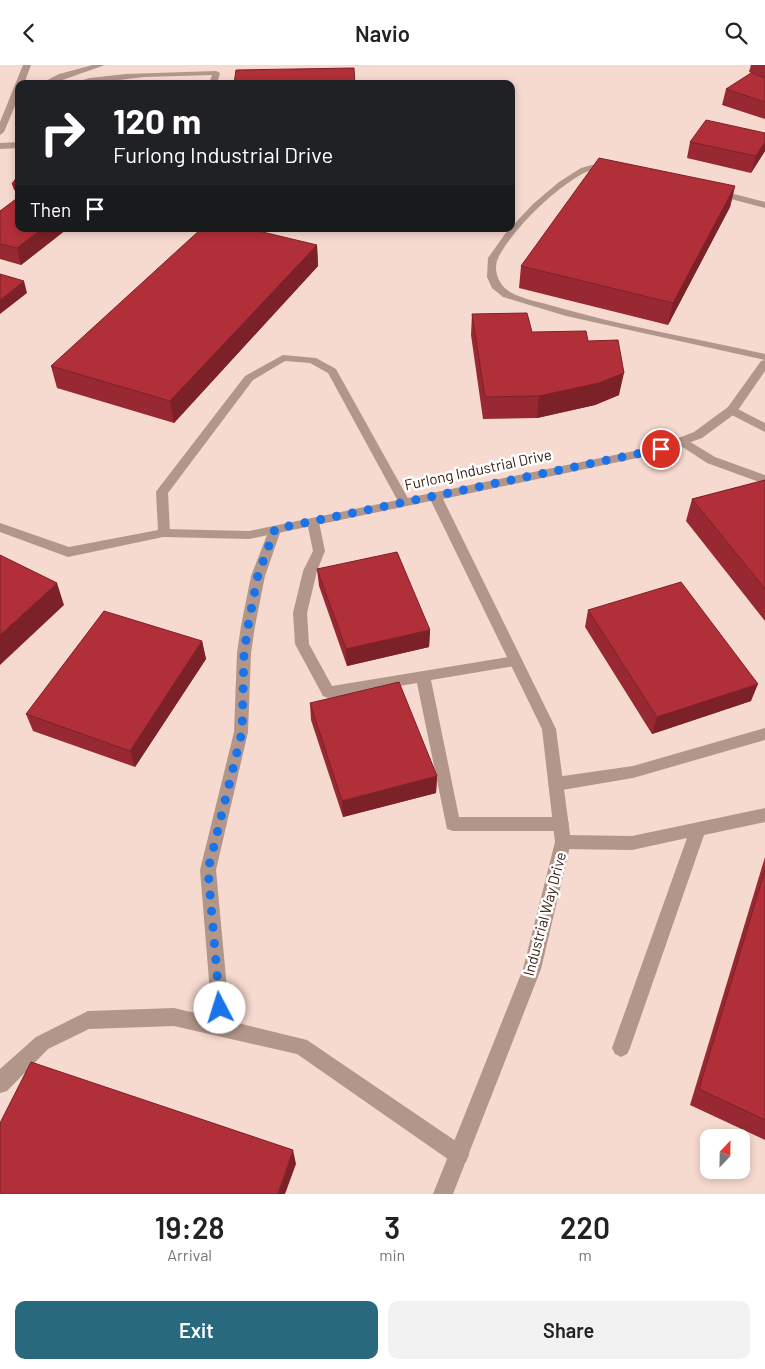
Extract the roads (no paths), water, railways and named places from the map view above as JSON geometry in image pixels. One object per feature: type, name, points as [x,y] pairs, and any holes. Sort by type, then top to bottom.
[{"type":"street","points":[[21,80],[27,65]]},
{"type":"street","points":[[53,80],[101,65]]},
{"type":"street","points":[[92,80],[137,74],[216,73],[214,80]]},
{"type":"street","points":[[0,132],[15,96]]},
{"type":"street","points":[[0,146],[15,145]]},
{"type":"street","points":[[515,228],[536,206],[562,184],[584,170],[603,169],[623,172]]},
{"type":"street","points":[[704,189],[765,205]]},
{"type":"street","points":[[511,232],[493,258],[492,277],[496,286],[507,295],[570,313],[765,357]]},
{"type":"street","points":[[164,533],[162,492],[248,378],[283,358],[312,360],[332,371],[404,502]]},
{"type":"street","name":"Furlong Industrial Drive","points":[[0,527],[68,552],[164,533],[249,535],[661,449],[698,435],[732,410],[765,363]]},
{"type":"street","points":[[732,410],[765,428]]},
{"type":"street","name":"Industrial Way Drive","points":[[435,496],[549,729],[563,843],[532,969],[444,1194]]},
{"type":"street","points":[[313,522],[319,551],[310,571],[300,613],[302,644],[328,692],[515,661]]},
{"type":"street","points":[[222,1028],[208,870],[242,732],[244,653],[258,575],[275,529]]},
{"type":"street","points":[[423,676],[453,824],[561,824]]},
{"type":"street","points":[[556,784],[633,772],[765,734]]},
{"type":"street","points":[[563,843],[632,843],[765,815]]},
{"type":"street","points":[[621,1048],[698,829]]},
{"type":"street","points":[[0,1084],[42,1043],[88,1020],[174,1017],[301,1046],[459,1155]]},
{"type":"lane","points":[[682,441],[711,460],[765,480]]}]
